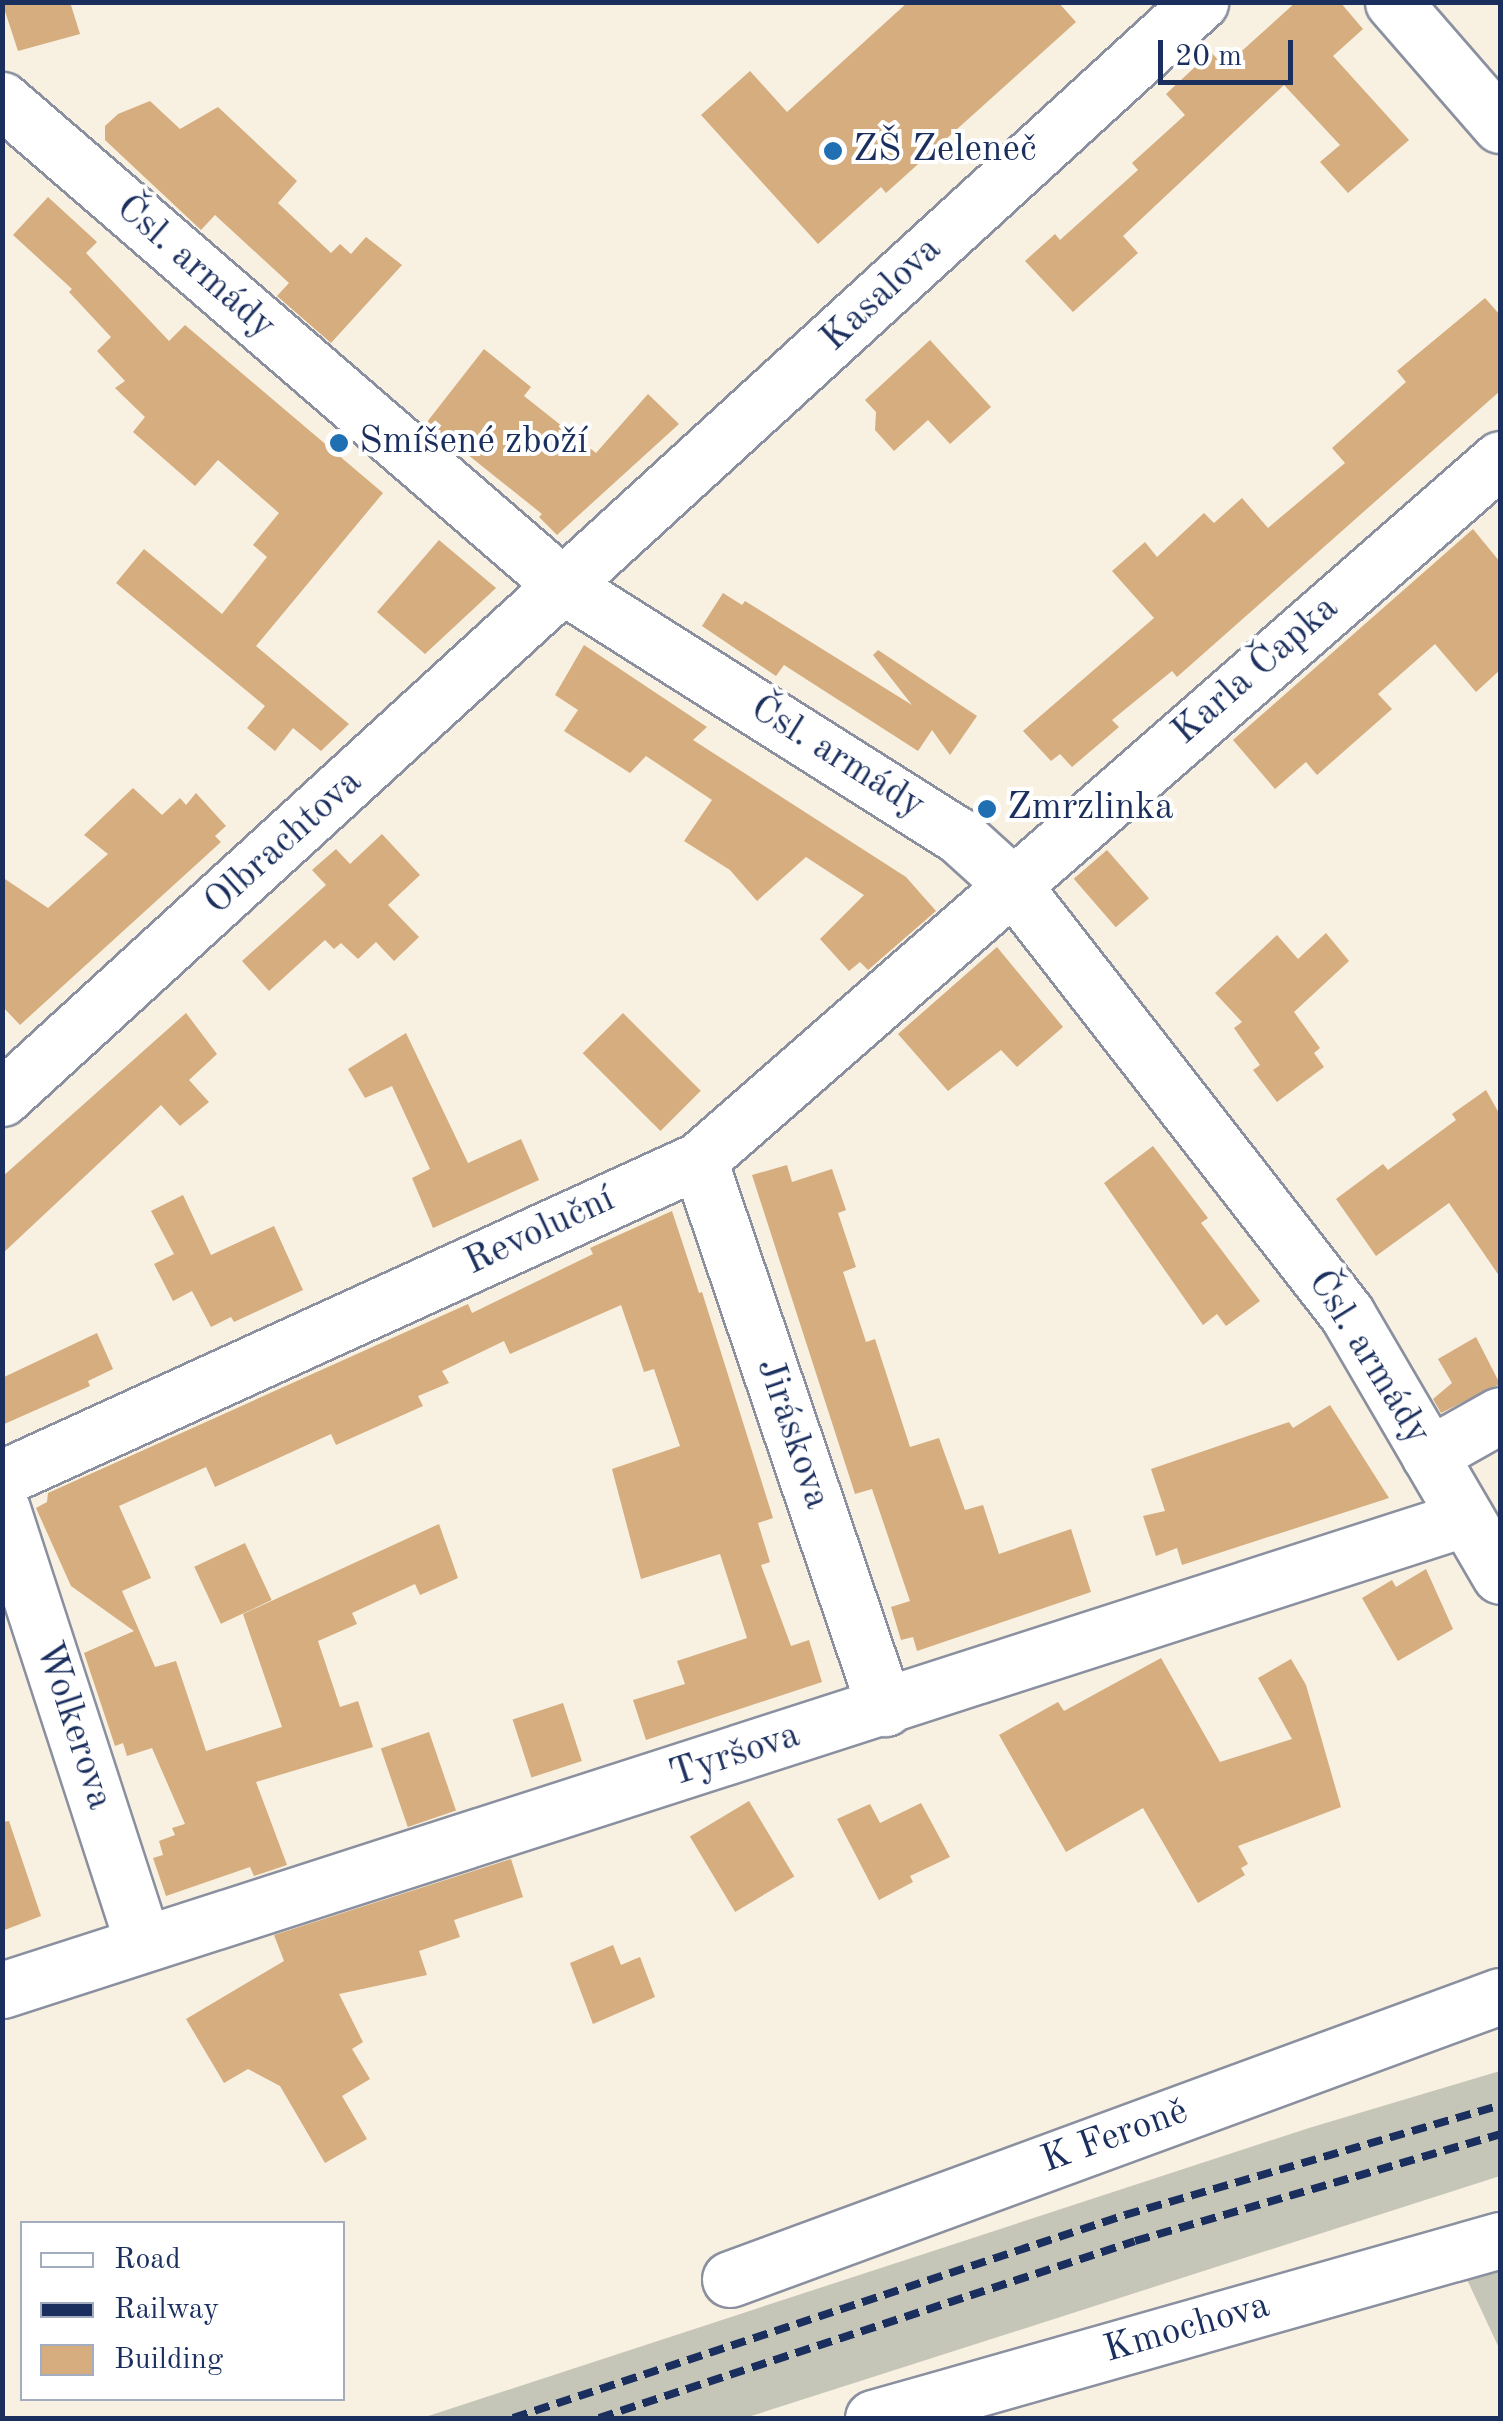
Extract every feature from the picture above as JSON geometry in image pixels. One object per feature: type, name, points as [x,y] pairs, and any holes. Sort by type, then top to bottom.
[{"type":"street","name":"Kasalova","points":[[565,588],[1200,2]]},
{"type":"street","points":[[1392,2],[1500,125]]},
{"type":"street","name":"Čsl. armády","points":[[2,100],[565,588],[958,835],[1011,883],[1348,1314],[1500,1576]]},
{"type":"street","name":"Karla Čapka","points":[[1011,883],[1500,460]]},
{"type":"street","name":"Olbrachtova","points":[[2,1098],[565,588]]},
{"type":"street","name":"Revoluční","points":[[2,1478],[699,1160],[1011,883]]},
{"type":"street","name":"Jiráskova","points":[[699,1160],[885,1708]]},
{"type":"street","points":[[1429,1455],[1500,1415]]},
{"type":"street","name":"Wolkerova","points":[[2,1509],[143,1944]]},
{"type":"street","name":"Tyršova","points":[[2,1990],[1466,1518]]},
{"type":"street","name":"K Feroně","points":[[730,2279],[1500,1996]]},
{"type":"street","name":"Kmochova","points":[[872,2418],[1500,2240]]},
{"type":"shaded area","points":[[1500,2071],[1500,2176],[745,2418],[422,2418],[1309,2128]]},
{"type":"shaded area","points":[[1500,2259],[1500,2350],[1463,2271]]},
{"type":"building","points":[[2,2],[70,2],[80,34],[18,51]]},
{"type":"building","name":"ZŠ Zeleneč","points":[[908,2],[1058,2],[1076,22],[886,193],[881,187],[818,244],[701,115],[750,71],[787,112]]},
{"type":"building","points":[[1296,2],[1340,2],[1363,29],[1333,56],[1409,140],[1348,193],[1320,162],[1340,145],[1284,85],[1123,236],[1138,253],[1073,312],[1025,261],[1055,234],[1060,240],[1138,170],[1132,163],[1185,115],[1166,94],[1211,52],[1224,67]]},
{"type":"building","points":[[150,101],[180,129],[218,107],[297,181],[278,203],[331,253],[340,244],[351,254],[366,237],[402,265],[331,343],[277,296],[289,283],[215,215],[201,230],[105,140],[105,126],[118,114]]},
{"type":"building","points":[[48,197],[97,242],[86,253],[169,341],[185,325],[383,493],[256,646],[349,724],[321,751],[293,728],[275,751],[247,728],[265,706],[116,583],[144,549],[222,614],[267,557],[253,545],[279,513],[218,460],[195,486],[133,432],[145,417],[115,388],[125,381],[97,351],[111,337],[69,292],[72,289],[13,235]]},
{"type":"building","points":[[1485,298],[1500,315],[1500,391],[1177,677],[1172,671],[1112,720],[1119,727],[1072,767],[1060,754],[1051,761],[1023,731],[1154,618],[1112,571],[1145,542],[1157,557],[1204,513],[1214,523],[1242,498],[1268,528],[1345,463],[1332,448],[1406,382],[1397,371]]},
{"type":"building","points":[[930,340],[991,407],[950,444],[928,420],[894,451],[875,430],[876,412],[865,400]]},
{"type":"building","points":[[484,349],[531,387],[524,396],[596,453],[648,394],[679,424],[557,535],[539,517],[542,514],[427,422]]},
{"type":"building","points":[[1473,529],[1500,562],[1500,670],[1476,692],[1435,644],[1378,694],[1392,709],[1317,775],[1306,762],[1275,789],[1233,740]]},
{"type":"building","points":[[439,540],[496,588],[425,654],[377,612]]},
{"type":"building","points":[[723,593],[742,605],[745,601],[912,705],[873,655],[878,650],[977,716],[950,755],[932,730],[918,751],[784,665],[776,676],[702,626]]},
{"type":"building","points":[[584,645],[707,727],[693,740],[906,877],[936,911],[868,970],[860,962],[849,971],[820,939],[864,895],[806,857],[757,901],[730,870],[684,841],[712,800],[646,756],[630,773],[564,731],[578,710],[555,695]]},
{"type":"building","points":[[133,788],[162,815],[180,798],[186,805],[196,793],[226,826],[215,836],[221,842],[20,1025],[2,1006],[2,877],[48,908],[108,854],[84,835]]},
{"type":"building","points":[[382,834],[420,875],[388,905],[419,937],[394,961],[376,942],[358,959],[341,943],[334,949],[325,940],[269,991],[242,961],[326,885],[312,870],[336,849],[350,864]]},
{"type":"building","points":[[1107,850],[1149,898],[1116,927],[1074,879]]},
{"type":"building","points":[[1326,933],[1349,961],[1294,1012],[1320,1048],[1314,1053],[1324,1067],[1277,1102],[1253,1070],[1260,1065],[1234,1028],[1242,1022],[1215,993],[1277,935],[1298,959]]},
{"type":"building","points":[[997,947],[1063,1027],[1017,1067],[1001,1050],[948,1091],[898,1034]]},
{"type":"building","points":[[186,1013],[217,1054],[189,1080],[209,1102],[180,1126],[161,1105],[2,1254],[2,1177]]},
{"type":"building","points":[[623,1013],[701,1091],[660,1131],[583,1053]]},
{"type":"building","points":[[406,1033],[468,1163],[521,1139],[539,1180],[433,1228],[412,1178],[430,1169],[392,1086],[365,1098],[348,1069]]},
{"type":"building","points":[[1486,1090],[1500,1115],[1500,1277],[1449,1203],[1376,1256],[1336,1199],[1383,1164],[1388,1170],[1456,1120],[1452,1114]]},
{"type":"building","points":[[1153,1146],[1208,1218],[1201,1223],[1260,1301],[1226,1326],[1217,1314],[1203,1325],[1104,1183]]},
{"type":"building","points":[[787,1165],[792,1182],[832,1169],[846,1210],[838,1213],[856,1267],[843,1272],[866,1342],[875,1339],[910,1447],[939,1438],[965,1510],[983,1505],[999,1554],[1071,1529],[1091,1592],[917,1651],[913,1637],[901,1640],[891,1607],[910,1601],[872,1489],[855,1494],[752,1175]]},
{"type":"building","points":[[183,1195],[211,1255],[274,1226],[303,1290],[234,1322],[231,1317],[211,1327],[192,1291],[173,1301],[154,1264],[174,1254],[151,1211]]},
{"type":"building","points":[[672,1211],[699,1293],[702,1292],[773,1518],[758,1523],[770,1562],[761,1565],[791,1646],[809,1640],[822,1682],[646,1740],[633,1700],[685,1684],[677,1661],[747,1638],[720,1554],[641,1579],[612,1469],[680,1446],[654,1369],[644,1372],[621,1305],[510,1354],[504,1341],[442,1371],[449,1383],[418,1396],[423,1406],[336,1445],[331,1434],[215,1487],[206,1467],[119,1506],[151,1578],[122,1591],[155,1667],[176,1661],[206,1751],[282,1727],[243,1614],[439,1524],[458,1578],[420,1595],[415,1584],[352,1613],[357,1624],[318,1641],[340,1707],[358,1701],[373,1747],[256,1782],[287,1865],[254,1876],[250,1867],[166,1896],[153,1858],[163,1855],[159,1841],[175,1835],[172,1828],[185,1824],[152,1748],[127,1756],[123,1743],[115,1746],[84,1653],[134,1631],[71,1586],[36,1508],[47,1502],[48,1493],[468,1304],[472,1313],[593,1254],[590,1248]]},
{"type":"building","points":[[97,1333],[113,1369],[88,1381],[90,1386],[2,1425],[2,1378]]},
{"type":"building","points":[[1476,1337],[1500,1384],[1441,1413],[1433,1399],[1452,1383],[1438,1359]]},
{"type":"building","points":[[1330,1405],[1389,1498],[1182,1565],[1177,1548],[1156,1556],[1143,1516],[1165,1511],[1151,1469],[1289,1422],[1293,1428]]},
{"type":"building","points":[[245,1543],[272,1600],[221,1624],[194,1567]]},
{"type":"building","points":[[1426,1569],[1453,1629],[1398,1661],[1362,1598],[1392,1580],[1396,1587]]},
{"type":"building","points":[[1161,1658],[1220,1762],[1292,1739],[1258,1678],[1291,1659],[1306,1685],[1341,1807],[1238,1846],[1248,1864],[1241,1868],[1245,1875],[1198,1903],[1143,1808],[1066,1852],[999,1735],[1058,1702],[1064,1711]]},
{"type":"building","points":[[563,1703],[582,1761],[531,1777],[513,1719]]},
{"type":"building","points":[[429,1732],[456,1810],[408,1827],[381,1749]]},
{"type":"building","points":[[749,1801],[794,1876],[735,1912],[690,1837]]},
{"type":"building","points":[[921,1803],[950,1857],[910,1876],[913,1882],[879,1900],[837,1819],[870,1804],[880,1823]]},
{"type":"building","points":[[9,1821],[41,1916],[2,1931],[2,1822]]},
{"type":"building","points":[[511,1859],[523,1897],[454,1920],[460,1937],[419,1951],[427,1975],[339,1994],[363,2042],[352,2049],[370,2079],[342,2096],[367,2139],[325,2163],[280,2086],[248,2069],[224,2083],[186,2019],[284,1961],[274,1935]]},
{"type":"building","points":[[613,1945],[621,1965],[640,1957],[655,1997],[593,2024],[570,1963]]},
{"type":"railway","points":[[513,2418],[1125,2215],[1500,2105]]},
{"type":"railway","points":[[599,2418],[1135,2241],[1500,2134]]},
{"type":"place","name":"ZŠ Zeleneč","points":[[833,151]]},
{"type":"place","name":"Smíšené zboží","points":[[339,443]]},
{"type":"place","name":"Zmrzlinka","points":[[987,809]]}]
